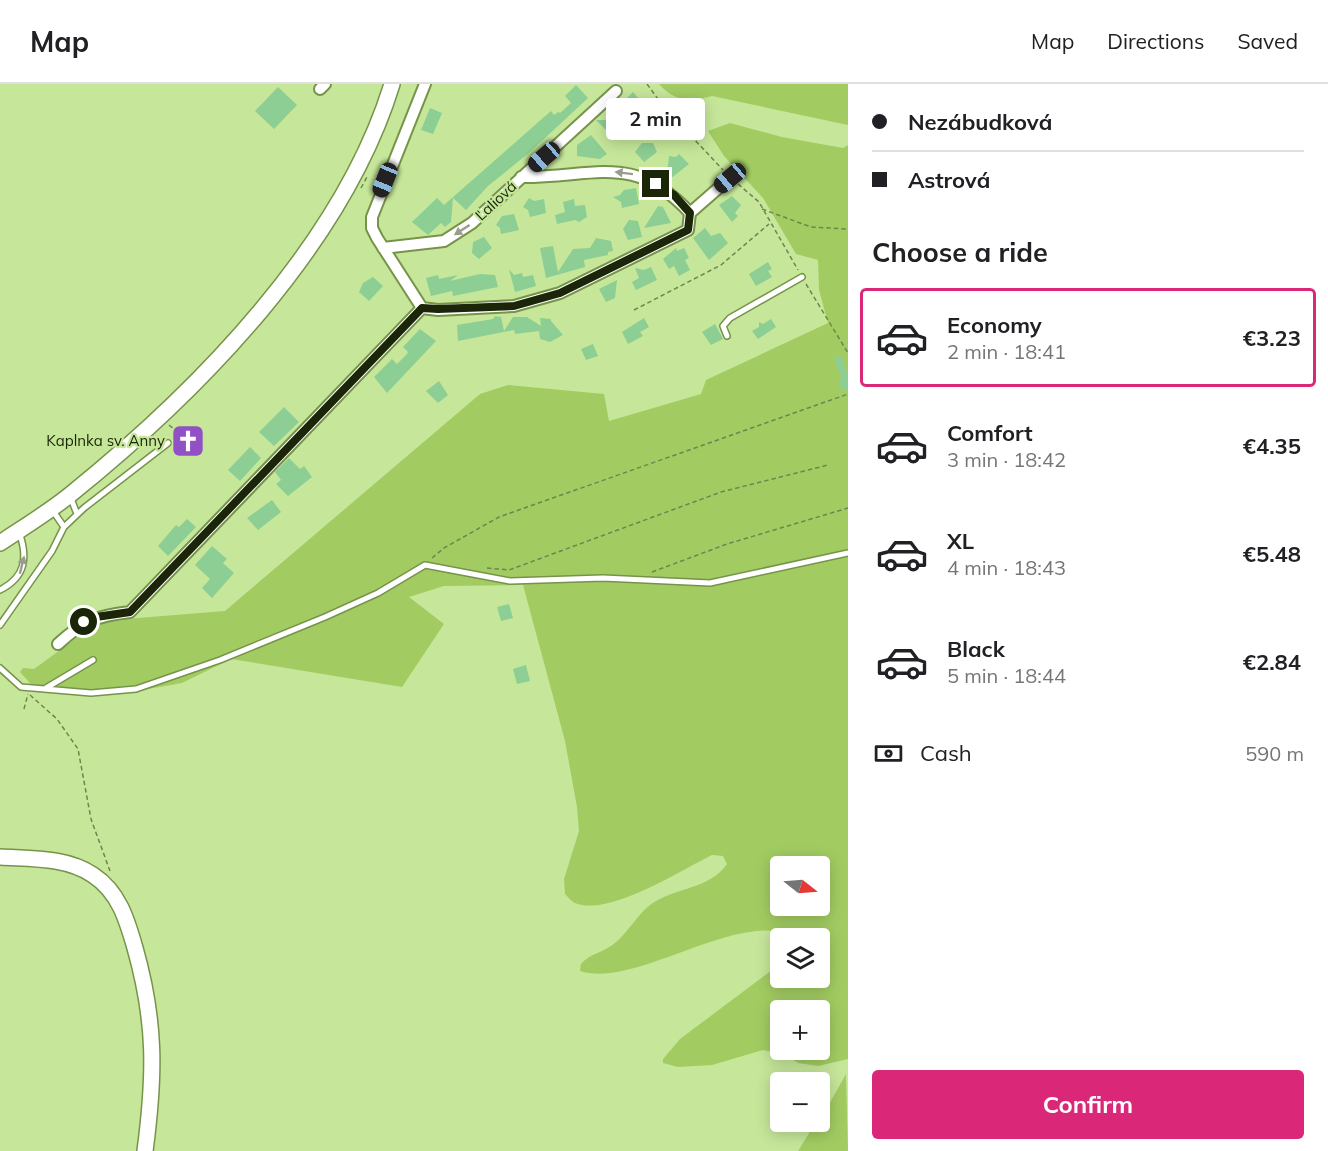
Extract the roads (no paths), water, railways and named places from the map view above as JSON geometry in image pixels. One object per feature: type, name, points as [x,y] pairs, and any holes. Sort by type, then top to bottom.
[{"type":"main road","points":[[0,543],[70,495],[192,385],[288,276],[346,189],[364,155],[392,84]]},
{"type":"main road","points":[[0,857],[49,860],[72,865],[93,875],[110,890],[121,907],[129,928],[151,1015],[152,1062],[145,1151]]},
{"type":"street","points":[[422,308],[372,228],[372,217],[425,84]]},
{"type":"street","name":"Ľaliová","points":[[383,248],[444,241],[472,223],[616,91]]},
{"type":"street","points":[[521,177],[550,177],[607,171],[631,173],[674,195],[690,213]]},
{"type":"street","points":[[58,644],[84,622],[96,617],[130,612],[422,308],[514,306],[560,293],[688,230],[690,213],[730,178]]},
{"type":"lane","points":[[727,336],[723,326],[730,318],[802,277]]},
{"type":"lane","points":[[0,625],[52,551],[64,527],[77,514],[168,443]]},
{"type":"lane","points":[[70,495],[77,514]]},
{"type":"lane","points":[[51,508],[64,527]]},
{"type":"lane","points":[[0,590],[15,580],[24,566],[24,547],[19,530]]},
{"type":"lane","points":[[0,668],[21,687],[91,693],[136,689],[220,660],[325,617],[378,593],[425,565],[510,581],[633,580],[710,584],[848,553]]},
{"type":"lane","points":[[44,689],[93,660]]},
{"type":"place","name":"Kaplnka sv. Anny","points":[[188,441]]}]
